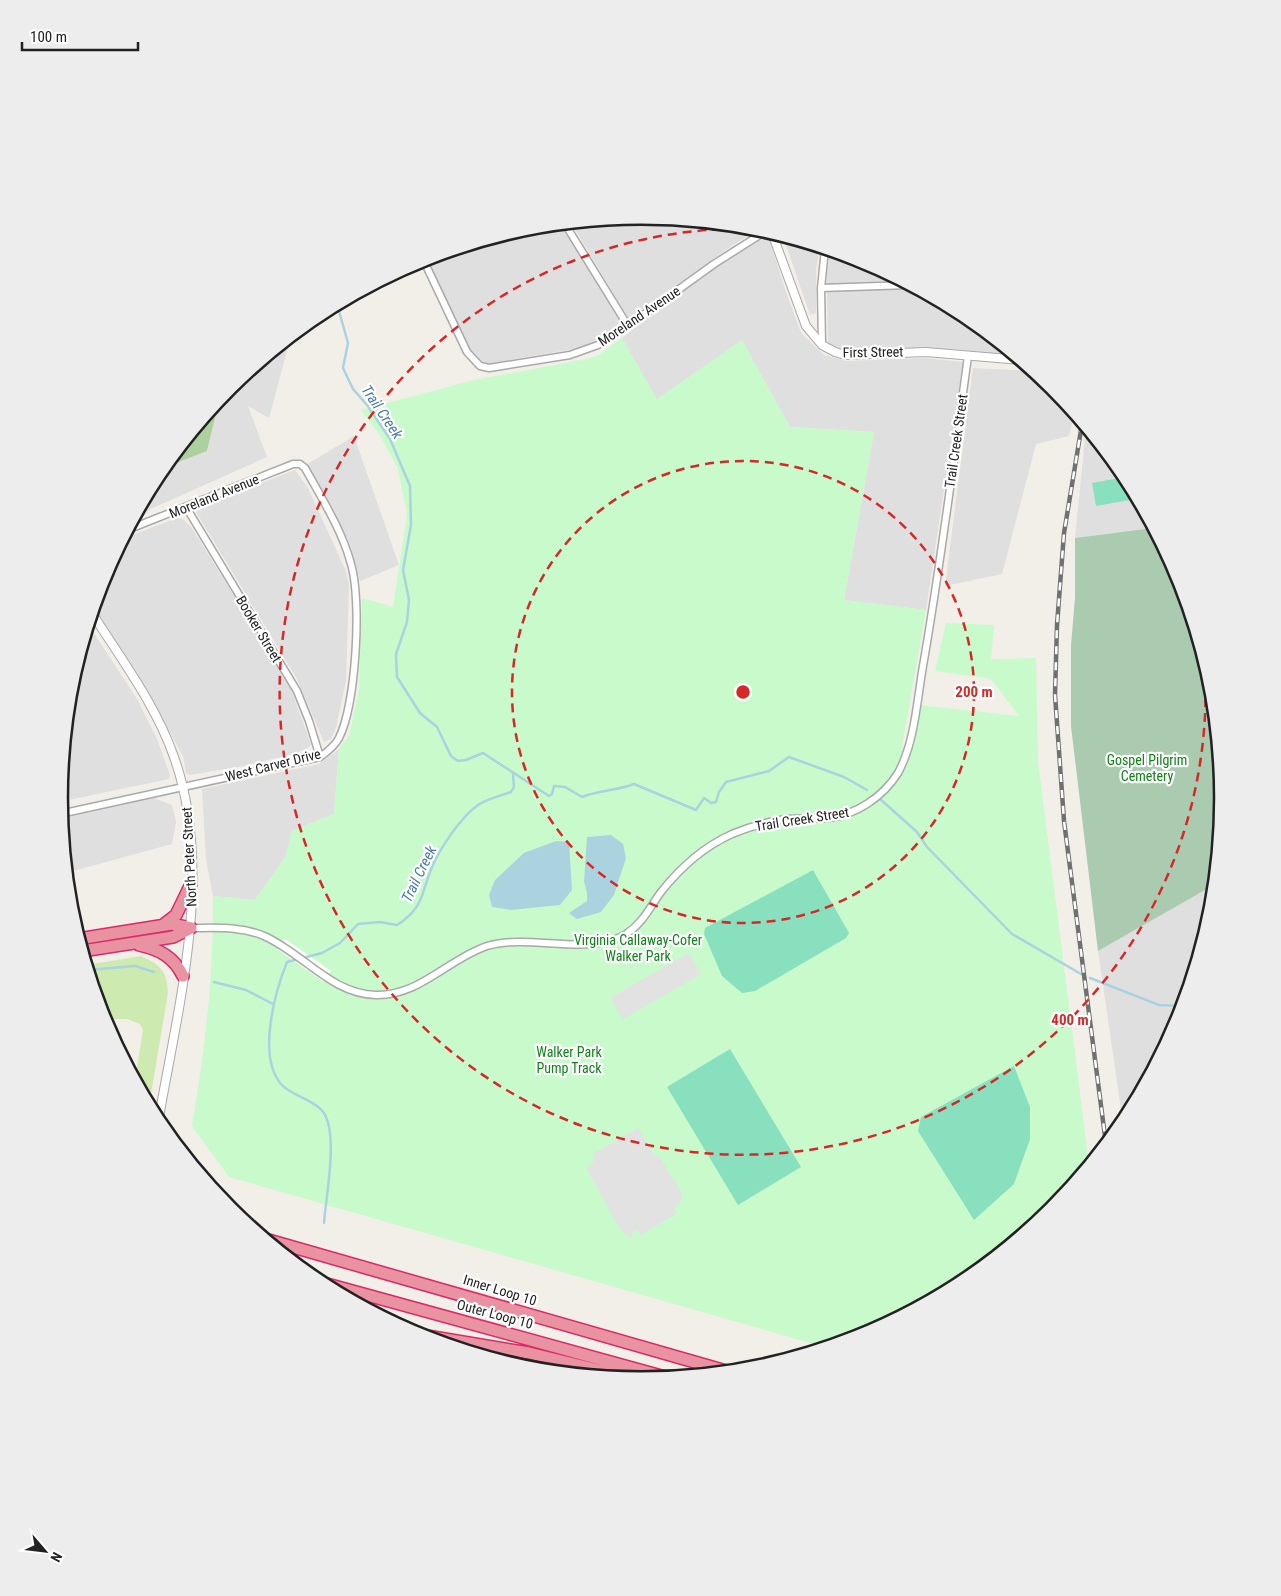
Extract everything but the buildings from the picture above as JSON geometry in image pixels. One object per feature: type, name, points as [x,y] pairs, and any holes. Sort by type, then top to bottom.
[{"type":"highway","points":[[163,925],[176,915],[191,884]]},
{"type":"highway","points":[[85,938],[172,924],[191,928]]},
{"type":"highway","points":[[88,950],[173,937],[191,928]]},
{"type":"highway","points":[[132,944],[151,947],[166,954],[179,966],[184,976]]},
{"type":"highway","name":"Inner Loop 10","points":[[280,1243],[711,1366]]},
{"type":"highway","name":"Outer Loop 10","points":[[347,1289],[643,1371]]},
{"type":"highway","points":[[455,1341],[529,1353],[595,1369]]},
{"type":"street","points":[[569,230],[628,326]]},
{"type":"street","name":"Moreland Avenue","points":[[427,267],[471,359],[480,366],[489,368],[570,355],[598,345],[628,326],[714,264],[756,237]]},
{"type":"street","name":"First Street","points":[[775,242],[802,319],[812,336],[822,345],[835,352],[850,355],[926,352],[1007,358]]},
{"type":"street","points":[[822,345],[822,288],[825,255]]},
{"type":"street","points":[[822,288],[897,285]]},
{"type":"street","name":"Trail Creek Street","points":[[191,928],[241,929],[259,934],[280,945],[327,978],[358,993],[381,996],[400,993],[415,987],[454,962],[486,946],[526,941],[594,944],[617,938],[627,933],[644,918],[660,894],[680,870],[718,841],[757,825],[781,820],[842,815],[864,806],[882,792],[900,767],[911,732],[931,619],[968,356]]},
{"type":"street","name":"Moreland Avenue","points":[[136,526],[293,464],[300,464]]},
{"type":"street","name":"West Carver Drive","points":[[68,812],[320,757],[335,744],[346,717],[354,663],[356,592],[352,564],[344,544],[305,468],[300,464]]},
{"type":"street","name":"Booker Street","points":[[186,507],[297,691],[304,706],[320,757]]},
{"type":"street","name":"North Peter Street","points":[[96,620],[151,709],[173,755],[183,786],[189,826],[191,928],[160,1110]]},
{"type":"shaded area","points":[[603,226],[678,226],[749,235],[730,247],[629,319],[575,229]]},
{"type":"shaded area","points":[[565,230],[624,325],[585,347],[486,364],[475,357],[464,338],[430,265],[456,255],[492,245]]},
{"type":"shaded area","points":[[762,238],[770,240],[801,333],[824,355],[846,361],[924,358],[963,362],[926,610],[844,600],[874,432],[790,427],[742,341],[656,400],[622,338],[656,310],[733,256]]},
{"type":"shaded area","points":[[786,244],[819,253],[816,269],[816,313],[810,315]]},
{"type":"shaded area","points":[[829,257],[887,281],[826,285]]},
{"type":"shaded area","points":[[900,287],[959,322],[1003,355],[952,349],[847,351],[828,344],[827,293],[833,290]]},
{"type":"shaded area","points":[[288,346],[269,418],[248,406],[267,457],[143,512],[176,463],[207,451],[215,418],[214,416],[235,393]]},
{"type":"shaded area","points":[[973,368],[1022,370],[1072,422],[1069,436],[1036,444],[1002,574],[945,586]]},
{"type":"shaded area","points":[[354,436],[399,565],[360,581],[351,546],[332,507],[306,465]]},
{"type":"shaded area","points":[[1085,437],[1117,480],[1146,529],[1075,538]]},
{"type":"shaded area","points":[[295,470],[308,488],[345,569],[349,584],[346,681],[336,728],[331,739],[324,742],[297,679],[196,512],[208,504]]},
{"type":"shaded area","points":[[177,518],[183,519],[192,528],[290,686],[311,745],[309,747],[297,753],[244,766],[190,775],[186,773],[183,756],[151,699],[98,615],[111,579],[132,535]]},
{"type":"shaded area","points":[[93,631],[137,699],[157,739],[170,775],[169,779],[68,800],[72,723]]},
{"type":"shaded area","points":[[339,749],[334,814],[292,831],[286,856],[255,900],[213,896],[206,859],[202,789],[319,764]]},
{"type":"shaded area","points":[[154,798],[172,805],[176,822],[172,844],[72,871],[69,817]]},
{"type":"shaded area","points":[[1206,890],[1194,946],[1170,1017],[1137,1085],[1121,1110],[1098,951]]},
{"type":"shaded area","points":[[689,953],[701,974],[623,1019],[610,998]]},
{"type":"shaded area","points":[[638,1128],[654,1155],[659,1156],[682,1193],[682,1200],[674,1208],[676,1214],[641,1235],[636,1230],[631,1233],[633,1237],[630,1238],[620,1229],[587,1169],[595,1160],[593,1154]]},
{"type":"green space","name":"Virginia Callaway-Cofer Walker Park","points":[[622,338],[657,399],[742,340],[790,427],[874,432],[844,600],[926,610],[902,747],[912,749],[919,705],[1019,716],[991,679],[935,671],[946,623],[994,625],[991,659],[1036,658],[1038,761],[1088,1156],[1046,1203],[1018,1229],[959,1274],[894,1312],[814,1344],[229,1177],[192,1126],[208,1011],[212,954],[213,896],[255,900],[286,856],[292,831],[334,814],[339,749],[349,736],[359,689],[362,598],[393,607],[407,514],[398,469],[381,437],[361,410],[474,380],[597,356]]},
{"type":"green space","points":[[214,416],[215,418],[207,451],[176,463]]},
{"type":"green space","points":[[1116,479],[1130,500],[1096,506],[1092,483]]},
{"type":"green space","name":"Gospel Pilgrim Cemetery","points":[[1146,529],[1170,579],[1194,650],[1209,723],[1212,761],[1214,798],[1209,873],[1206,890],[1098,951],[1071,726],[1071,645],[1075,598],[1075,538]]},
{"type":"green space","points":[[813,870],[849,933],[846,938],[755,991],[742,993],[722,976],[704,934],[705,928]]},
{"type":"green space","points":[[141,956],[154,962],[164,974],[168,993],[151,1095],[137,1070],[143,1030],[140,1024],[127,1019],[112,1019],[92,964]]},
{"type":"green space","points":[[730,1049],[801,1167],[738,1205],[667,1087]]},
{"type":"green space","points":[[1014,1066],[1030,1107],[1030,1139],[1014,1184],[974,1220],[918,1131],[921,1117]]},
{"type":"water","points":[[611,835],[623,844],[626,858],[614,895],[601,912],[577,919],[569,913],[587,901],[584,881],[587,837]]},
{"type":"water","points":[[556,841],[569,842],[572,890],[560,905],[511,910],[492,907],[489,895],[495,880],[524,853]]},
{"type":"pier","points":[[285,939],[331,971],[324,982],[277,949]]},
{"type":"waterway","name":"Trail Creek","points":[[339,311],[348,343],[343,368],[353,389],[367,405],[390,439],[410,486],[411,525],[403,570],[409,600],[407,622],[396,654],[397,677],[420,713],[437,727],[451,756],[458,761],[483,753],[549,796],[552,794],[554,786],[565,787],[582,797],[634,784],[696,810],[704,798],[711,803],[716,802],[719,792],[726,782],[769,771],[789,757],[844,777],[867,790]]},
{"type":"waterway","name":"Trail Creek","points":[[324,1223],[331,1154],[331,1140],[326,1117],[318,1106],[281,1084],[274,1072],[270,1057],[270,1024],[287,962],[322,953],[340,943],[358,924],[380,922],[397,925],[406,919],[417,906],[436,859],[452,833],[471,810],[478,805],[489,799],[511,792],[514,787],[513,775]]},
{"type":"waterway","points":[[879,798],[917,832],[927,847],[1012,934],[1081,974]]},
{"type":"waterway","points":[[94,969],[135,966],[154,972]]},
{"type":"waterway","points":[[1090,978],[1159,1005],[1174,1006]]},
{"type":"waterway","points":[[214,982],[246,990],[273,1004]]},
{"type":"railway","points":[[1081,432],[1064,533],[1057,625],[1055,695],[1064,821],[1105,1133]]},
{"type":"park label","name":"Walker Park Pump Track","points":[[569,1060]]}]
